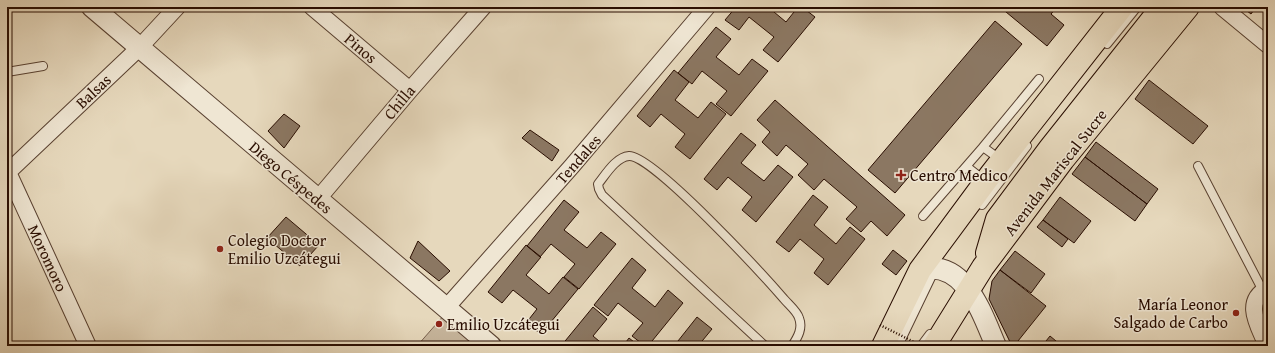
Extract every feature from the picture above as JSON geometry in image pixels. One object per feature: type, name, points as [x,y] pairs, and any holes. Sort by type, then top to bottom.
[{"type":"main road","points":[[884,341],[985,181],[1122,7]]},
{"type":"main road","points":[[983,267],[997,219],[1041,144],[1162,7]]},
{"type":"main road","name":"Avenida Mariscal Sucre","points":[[934,346],[983,267],[1063,160],[1188,7]]},
{"type":"street","name":"Diego Céspedes","points":[[92,7],[317,200],[491,346]]},
{"type":"street","name":"Balsas","points":[[7,171],[139,48],[177,7]]},
{"type":"street","name":"Pinos","points":[[312,7],[410,90]]},
{"type":"street","name":"Chilla","points":[[317,200],[410,90],[484,7]]},
{"type":"street","name":"Tendales","points":[[446,308],[572,166],[707,7]]},
{"type":"street","points":[[1222,7],[1268,45]]},
{"type":"street","name":"Moromoro","points":[[7,171],[88,346]]},
{"type":"street","points":[[931,267],[946,271],[969,288],[996,346]]},
{"type":"street","points":[[1262,293],[1254,313],[1267,346]]},
{"type":"lane","points":[[1103,49],[1137,7]]},
{"type":"lane","points":[[7,72],[42,66]]},
{"type":"lane","points":[[923,216],[967,167],[1039,79]]},
{"type":"lane","points":[[975,214],[1041,144]]},
{"type":"lane","points":[[983,147],[1002,161]]},
{"type":"lane","points":[[765,346],[602,195],[598,189],[598,184],[621,158],[630,156],[640,159],[666,180],[723,232],[762,272],[799,317],[801,328],[792,346]]},
{"type":"lane","points":[[1198,166],[1262,293]]},
{"type":"lane","points":[[967,167],[985,181]]},
{"type":"lane","points":[[921,346],[969,288]]},
{"type":"path","points":[[884,341],[921,346]]},
{"type":"shaded area","points":[[445,314],[484,346],[417,346]]},
{"type":"building","points":[[736,7],[768,7],[786,22],[798,7],[802,7],[815,17],[778,62],[763,50],[774,37],[749,17],[739,30],[725,20]]},
{"type":"building","points":[[1000,7],[1057,7],[1051,14],[1064,25],[1047,46]]},
{"type":"building","points":[[1242,7],[1256,7],[1251,14]]},
{"type":"building","points":[[995,21],[1022,44],[895,193],[868,170]]},
{"type":"building","points":[[716,27],[731,39],[716,57],[739,75],[752,59],[768,71],[731,116],[716,104],[727,91],[702,71],[692,84],[678,73]]},
{"type":"building","points":[[674,70],[689,82],[675,100],[698,118],[711,102],[726,114],[690,159],[675,147],[685,134],[661,114],[650,127],[637,116]]},
{"type":"building","points":[[1149,80],[1208,126],[1193,144],[1135,99]]},
{"type":"building","points":[[775,100],[905,215],[887,236],[871,221],[861,232],[846,219],[857,207],[824,179],[814,190],[798,175],[808,164],[786,145],[777,156],[762,142],[770,132],[757,120]]},
{"type":"building","points":[[284,114],[300,126],[284,148],[268,131]]},
{"type":"building","points":[[530,130],[559,150],[552,161],[522,138]]},
{"type":"building","points":[[741,133],[756,145],[741,163],[764,181],[778,165],[793,177],[756,222],[742,210],[752,197],[728,177],[717,190],[704,179]]},
{"type":"building","points":[[1096,142],[1158,189],[1147,204],[1085,157]]},
{"type":"building","points":[[1085,157],[1147,204],[1135,221],[1072,174]]},
{"type":"building","points":[[813,195],[828,207],[814,225],[836,244],[850,227],[865,239],[828,285],[814,273],[824,259],[800,239],[789,252],[776,242]]},
{"type":"building","points":[[1060,197],[1091,221],[1074,243],[1043,220]]},
{"type":"building","points":[[564,200],[579,212],[564,230],[587,248],[601,232],[616,244],[579,289],[564,277],[575,264],[551,244],[540,257],[527,246]]},
{"type":"building","points":[[286,217],[319,245],[300,266],[267,238]]},
{"type":"building","points":[[1043,220],[1068,239],[1062,247],[1037,227]]},
{"type":"building","points":[[418,241],[450,271],[439,281],[410,258]]},
{"type":"building","points":[[526,245],[541,257],[526,275],[549,294],[563,277],[578,289],[541,334],[526,323],[537,309],[513,290],[502,303],[488,292]]},
{"type":"building","points":[[893,250],[907,261],[896,275],[882,264]]},
{"type":"building","points":[[1015,251],[1045,274],[1031,293],[1000,270]]},
{"type":"building","points":[[632,258],[646,270],[632,288],[655,307],[668,290],[683,303],[648,346],[645,346],[632,336],[643,323],[618,303],[608,316],[594,305]]},
{"type":"building","points":[[1000,270],[1046,306],[1014,346],[1012,346],[989,299],[992,281]]},
{"type":"building","points":[[593,307],[607,319],[593,336],[605,346],[561,346]]},
{"type":"building","points":[[697,317],[712,329],[698,346],[674,346]]},
{"type":"building","points":[[1050,336],[1062,346],[1042,346]]},
{"type":"building","points":[[629,338],[639,346],[623,346]]},
{"type":"place","name":"Centro Medico","points":[[901,175]]},
{"type":"place","name":"Colegio Doctor Emilio Uzcátegui","points":[[220,249]]},
{"type":"place","name":"María Leonor Salgado de Carbo","points":[[1236,313]]},
{"type":"place","name":"Emilio Uzcátegui","points":[[439,324]]}]
